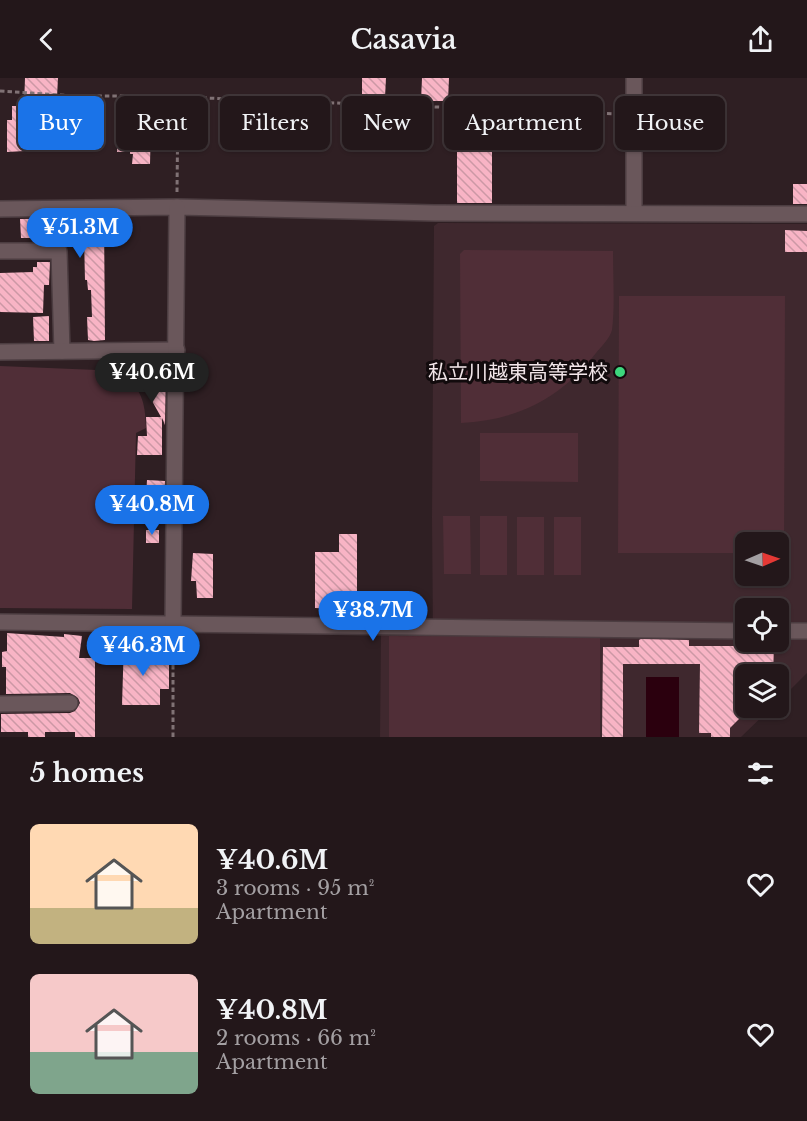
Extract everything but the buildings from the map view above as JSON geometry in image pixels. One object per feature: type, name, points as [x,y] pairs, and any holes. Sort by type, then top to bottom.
[{"type":"street","points":[[634,78],[634,96]]},
{"type":"street","points":[[634,150],[634,213]]},
{"type":"street","points":[[173,623],[177,207]]},
{"type":"street","points":[[0,208],[177,207],[435,213],[807,214]]},
{"type":"street","points":[[0,251],[59,251],[62,351]]},
{"type":"street","points":[[0,352],[177,350]]},
{"type":"street","points":[[0,622],[735,631]]},
{"type":"street","points":[[789,631],[807,632]]},
{"type":"street","points":[[0,704],[70,703]]},
{"type":"path","points":[[0,91],[116,97]]},
{"type":"path","points":[[208,99],[615,114]]},
{"type":"path","points":[[177,207],[178,150]]},
{"type":"path","points":[[173,623],[173,737]]},
{"type":"shaded area","name":"私立川越東高等学校","points":[[438,223],[807,224],[807,673],[789,691],[789,664],[735,664],[735,718],[761,718],[741,737],[380,737],[381,634],[433,634],[434,226]]},
{"type":"shaded area","points":[[464,250],[613,251],[614,302],[612,330],[609,336],[582,369],[553,394],[537,404],[501,417],[461,423],[460,254]]},
{"type":"shaded area","points":[[619,296],[785,296],[784,532],[735,532],[735,553],[618,553]]},
{"type":"shaded area","points":[[0,366],[121,371],[138,390],[145,410],[146,428],[136,433],[132,609],[0,608]]},
{"type":"shaded area","points":[[480,433],[578,433],[578,482],[480,481]]},
{"type":"shaded area","points":[[443,516],[470,516],[471,574],[444,574]]},
{"type":"shaded area","points":[[480,516],[507,516],[507,575],[480,575]]},
{"type":"shaded area","points":[[517,517],[544,517],[544,575],[517,575]]},
{"type":"shaded area","points":[[554,517],[581,517],[581,575],[554,575]]},
{"type":"shaded area","points":[[389,636],[600,637],[600,737],[389,737]]},
{"type":"shaded area","points":[[646,677],[679,677],[679,737],[646,737]]},
{"type":"place","name":"私立川越東高等学校","points":[[620,372]]}]
